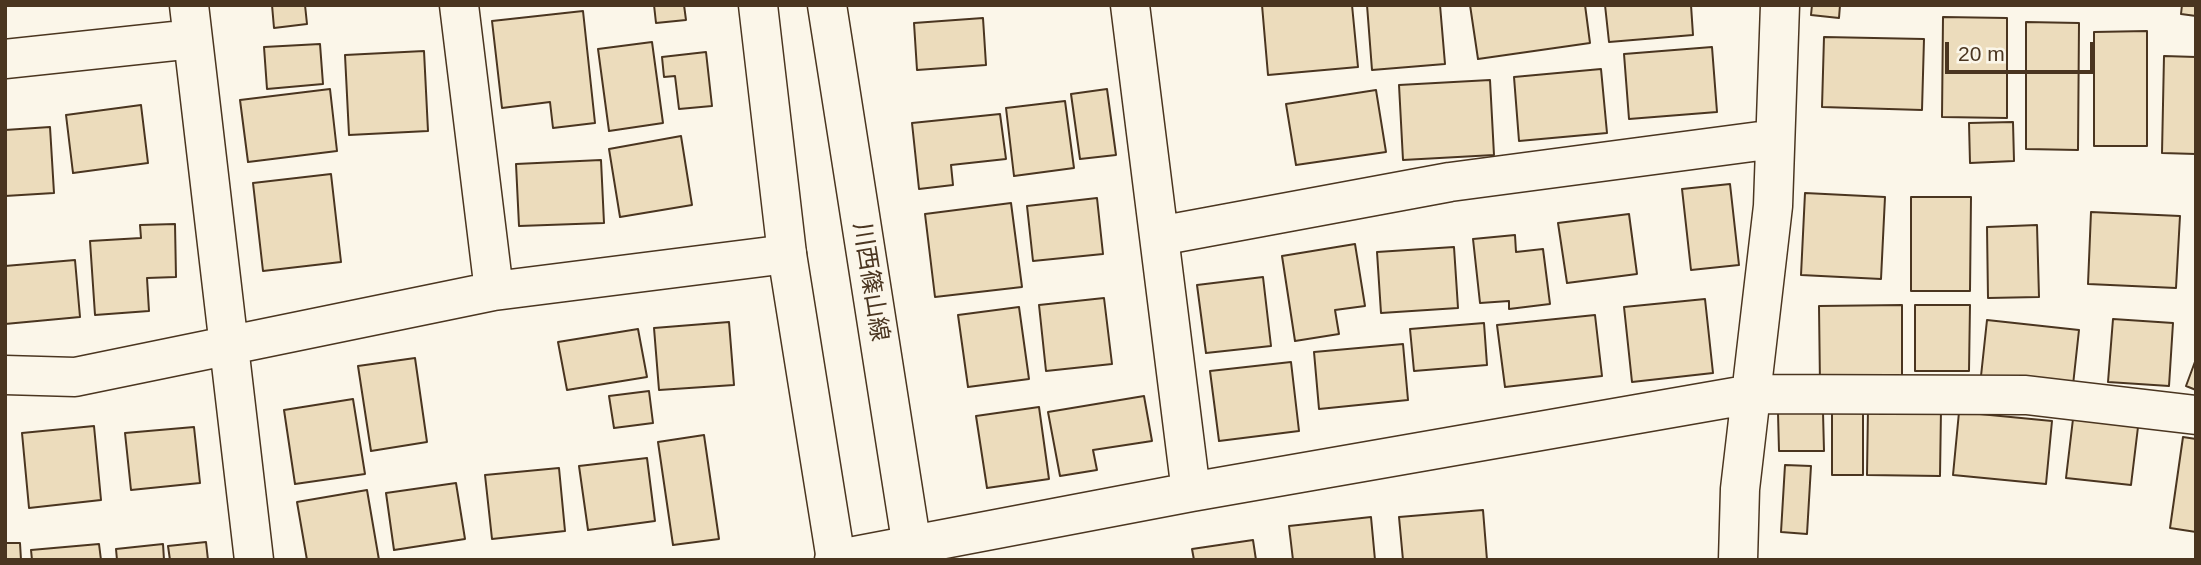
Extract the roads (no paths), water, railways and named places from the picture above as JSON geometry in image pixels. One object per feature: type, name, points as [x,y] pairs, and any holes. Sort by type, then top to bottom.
[{"type":"street","points":[[459,5],[494,291]]},
{"type":"street","points":[[758,5],[787,254],[835,560],[912,551],[1191,492],[1752,394],[2026,395],[2196,415]]},
{"type":"street","name":"川西篠山線","points":[[827,5],[912,551]]},
{"type":"street","points":[[1130,5],[1191,492]]},
{"type":"street","points":[[1738,560],[1740,489],[1773,206],[1780,5]]},
{"type":"street","points":[[5,59],[191,22],[254,560]]},
{"type":"street","points":[[1159,236],[1450,182],[1775,139]]},
{"type":"street","points":[[5,375],[75,377],[494,291],[787,254]]}]
